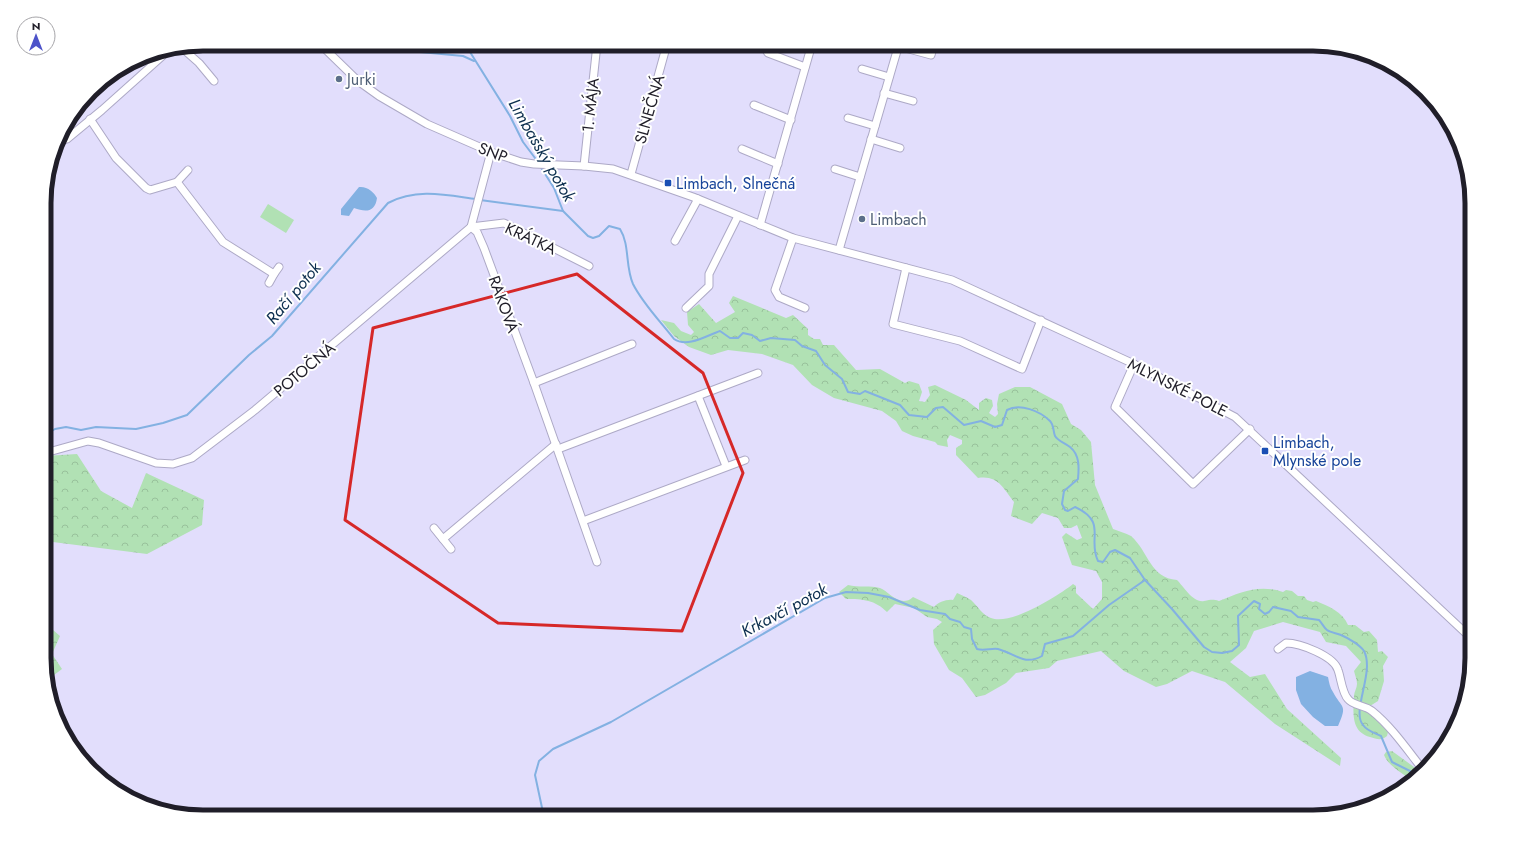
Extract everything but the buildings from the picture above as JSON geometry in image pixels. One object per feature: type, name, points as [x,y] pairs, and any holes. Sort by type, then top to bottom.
[{"type":"street","name":"SNP","points":[[327,51],[358,82],[379,96],[427,124],[491,152],[514,160],[534,164],[613,169],[631,174],[695,198],[760,225]]},
{"type":"street","name":"1. MÁJA","points":[[584,166],[596,51]]},
{"type":"street","name":"SLNEČNÁ","points":[[631,174],[665,51]]},
{"type":"street","points":[[767,51],[768,53],[805,67]]},
{"type":"street","points":[[760,225],[810,51]]},
{"type":"street","points":[[839,250],[896,51]]},
{"type":"street","points":[[917,51],[930,55],[931,51]]},
{"type":"street","points":[[186,52],[214,81]]},
{"type":"street","points":[[66,138],[161,57]]},
{"type":"street","points":[[862,69],[889,77]]},
{"type":"street","points":[[884,93],[913,101]]},
{"type":"street","points":[[754,105],[791,120]]},
{"type":"street","points":[[848,118],[875,126]]},
{"type":"street","points":[[90,119],[116,158],[146,188],[150,190],[177,182],[188,170]]},
{"type":"street","points":[[871,139],[900,148]]},
{"type":"street","points":[[742,149],[778,164]]},
{"type":"street","points":[[471,227],[491,152]]},
{"type":"street","points":[[835,169],[860,177]]},
{"type":"street","points":[[177,182],[223,242],[274,274]]},
{"type":"street","points":[[675,242],[695,198]]},
{"type":"street","points":[[686,308],[709,286],[709,274],[738,216]]},
{"type":"street","name":"KRÁTKA","points":[[471,227],[504,223],[589,266]]},
{"type":"street","name":"MLYNSKÉ POLE","points":[[760,225],[793,238],[952,280],[1134,364],[1235,417],[1250,429],[1465,632]]},
{"type":"street","name":"RAKOVÁ","points":[[471,227],[477,232],[484,248],[534,383],[597,562]]},
{"type":"street","name":"POTOČNÁ","points":[[51,451],[88,441],[99,442],[156,463],[173,464],[192,458],[255,410],[471,227]]},
{"type":"street","points":[[793,238],[775,290],[779,297],[805,308]]},
{"type":"street","points":[[269,282],[279,266]]},
{"type":"street","points":[[906,268],[893,324],[960,340],[1022,369],[1041,320]]},
{"type":"street","points":[[534,383],[632,344]]},
{"type":"street","points":[[1134,364],[1115,407],[1193,484],[1250,429]]},
{"type":"street","points":[[443,539],[557,447],[698,396],[758,372]]},
{"type":"street","points":[[698,396],[726,466]]},
{"type":"street","points":[[583,521],[745,460]]},
{"type":"street","points":[[434,528],[451,549]]},
{"type":"street","points":[[1278,649],[1286,643],[1296,644],[1312,650],[1334,662],[1347,698],[1361,704],[1375,713],[1420,767]]},
{"type":"highlighted area","points":[[577,274],[703,373],[743,473],[682,631],[498,623],[345,520],[373,328]]},
{"type":"green space","points":[[268,204],[294,220],[286,233],[260,217]]},
{"type":"green space","points":[[733,296],[786,318],[793,315],[808,329],[808,335],[814,339],[820,339],[823,345],[834,345],[856,370],[880,369],[905,383],[909,381],[919,384],[922,392],[919,401],[925,402],[930,395],[928,387],[935,385],[966,400],[979,410],[979,403],[986,398],[992,400],[993,406],[989,413],[995,417],[998,414],[997,404],[999,394],[1015,387],[1030,387],[1062,404],[1071,424],[1081,430],[1091,442],[1095,485],[1113,529],[1131,536],[1161,575],[1177,580],[1192,597],[1200,601],[1219,601],[1243,592],[1258,589],[1283,592],[1286,590],[1292,591],[1298,596],[1304,596],[1307,600],[1313,602],[1316,601],[1335,610],[1343,616],[1348,625],[1355,625],[1364,632],[1369,631],[1377,640],[1378,652],[1382,651],[1388,657],[1383,666],[1384,681],[1378,701],[1370,706],[1370,713],[1388,732],[1387,736],[1381,739],[1370,737],[1359,731],[1354,721],[1354,694],[1357,684],[1354,671],[1361,662],[1346,646],[1326,642],[1320,632],[1283,622],[1254,631],[1246,648],[1230,662],[1250,677],[1265,674],[1287,709],[1341,758],[1340,766],[1275,724],[1225,682],[1192,671],[1167,684],[1156,687],[1124,671],[1101,651],[1057,661],[1049,668],[1016,673],[1006,683],[985,695],[976,697],[962,678],[949,670],[934,644],[933,630],[942,622],[937,619],[927,617],[914,608],[895,604],[887,612],[878,605],[868,601],[846,599],[839,592],[848,585],[876,587],[899,600],[904,601],[913,597],[934,607],[943,601],[953,600],[957,593],[971,600],[988,617],[999,619],[1010,618],[1034,608],[1057,596],[1073,584],[1076,586],[1076,593],[1093,609],[1102,599],[1102,582],[1096,571],[1072,565],[1062,537],[1066,533],[1077,540],[1082,538],[1077,525],[1071,528],[1064,528],[1058,518],[1042,513],[1032,524],[1011,516],[1014,502],[1003,487],[991,479],[978,478],[956,455],[956,448],[962,444],[962,440],[950,435],[947,440],[948,447],[913,436],[902,431],[896,421],[882,411],[834,398],[812,385],[793,365],[762,354],[728,350],[711,355],[689,347],[674,336],[661,320],[674,323],[681,331],[691,335],[694,332],[688,325],[687,312],[699,304],[716,323],[735,312],[729,303]]},
{"type":"green space","points":[[77,454],[101,491],[132,508],[146,473],[204,500],[202,525],[147,554],[51,542],[51,456]]},
{"type":"green space","points":[[51,628],[60,636],[52,654],[62,669],[52,677]]},
{"type":"green space","points":[[1392,751],[1416,769],[1407,778],[1389,763],[1384,755],[1386,752]]},
{"type":"water","points":[[359,187],[370,190],[377,198],[376,203],[372,209],[366,211],[354,208],[349,216],[341,215],[341,209]]},
{"type":"water","points":[[1310,671],[1328,677],[1331,689],[1343,707],[1343,714],[1338,726],[1325,726],[1313,717],[1301,704],[1296,690],[1296,677]]},
{"type":"waterway","points":[[417,51],[463,56],[474,61]]},
{"type":"waterway","name":"Limbašský potok","points":[[469,51],[510,116],[523,142],[538,162]]},
{"type":"waterway","name":"Limbašský potok","points":[[540,166],[554,188],[563,211],[588,236],[593,238],[599,236],[609,226],[620,229],[625,242],[629,270],[633,284],[647,306],[674,339],[691,342],[720,331],[730,338],[738,338],[743,333],[752,335],[760,341],[771,338],[795,340],[802,346],[816,351],[825,365],[842,379],[848,392],[860,394],[865,391],[900,405],[909,415],[927,417],[936,408],[943,407],[964,425],[981,421],[995,427],[1002,425],[1007,410],[1012,408],[1018,407],[1030,409],[1046,417],[1052,424],[1056,438],[1070,447],[1076,454],[1079,466],[1078,479],[1064,491],[1062,504],[1065,510],[1068,511],[1075,507],[1091,519],[1094,525],[1094,545],[1098,561],[1103,562],[1110,552],[1115,550],[1130,558],[1145,580],[1204,647],[1212,652],[1222,653],[1232,651],[1239,645],[1238,616],[1254,601],[1260,604],[1259,609],[1265,614],[1273,607],[1291,611],[1298,617],[1319,620],[1330,632],[1341,635],[1360,646],[1364,651],[1367,660],[1360,719],[1367,729],[1381,736],[1392,762],[1410,771],[1411,774]]},
{"type":"waterway","name":"Račí potok","points":[[51,431],[66,427],[81,430],[96,427],[136,429],[163,423],[187,415],[249,355],[272,336],[388,203],[399,198],[421,194],[476,199]]},
{"type":"waterway","name":"Račí potok","points":[[480,200],[563,211]]},
{"type":"waterway","name":"Krkavčí potok","points":[[542,810],[535,775],[539,761],[553,749],[611,722],[825,598],[846,592],[868,593],[889,597],[920,610],[945,614],[950,619],[960,622],[964,627],[971,629],[972,639],[977,649],[998,649],[1020,658],[1030,660],[1042,656],[1045,644],[1073,636],[1109,605],[1145,580]]},
{"type":"place","name":"Jurki","points":[[339,79]]},
{"type":"place","name":"Limbach, Slnečná","points":[[668,183]]},
{"type":"place","name":"Limbach","points":[[862,219]]},
{"type":"place","name":"Limbach, Mlynské pole","points":[[1265,451]]}]
